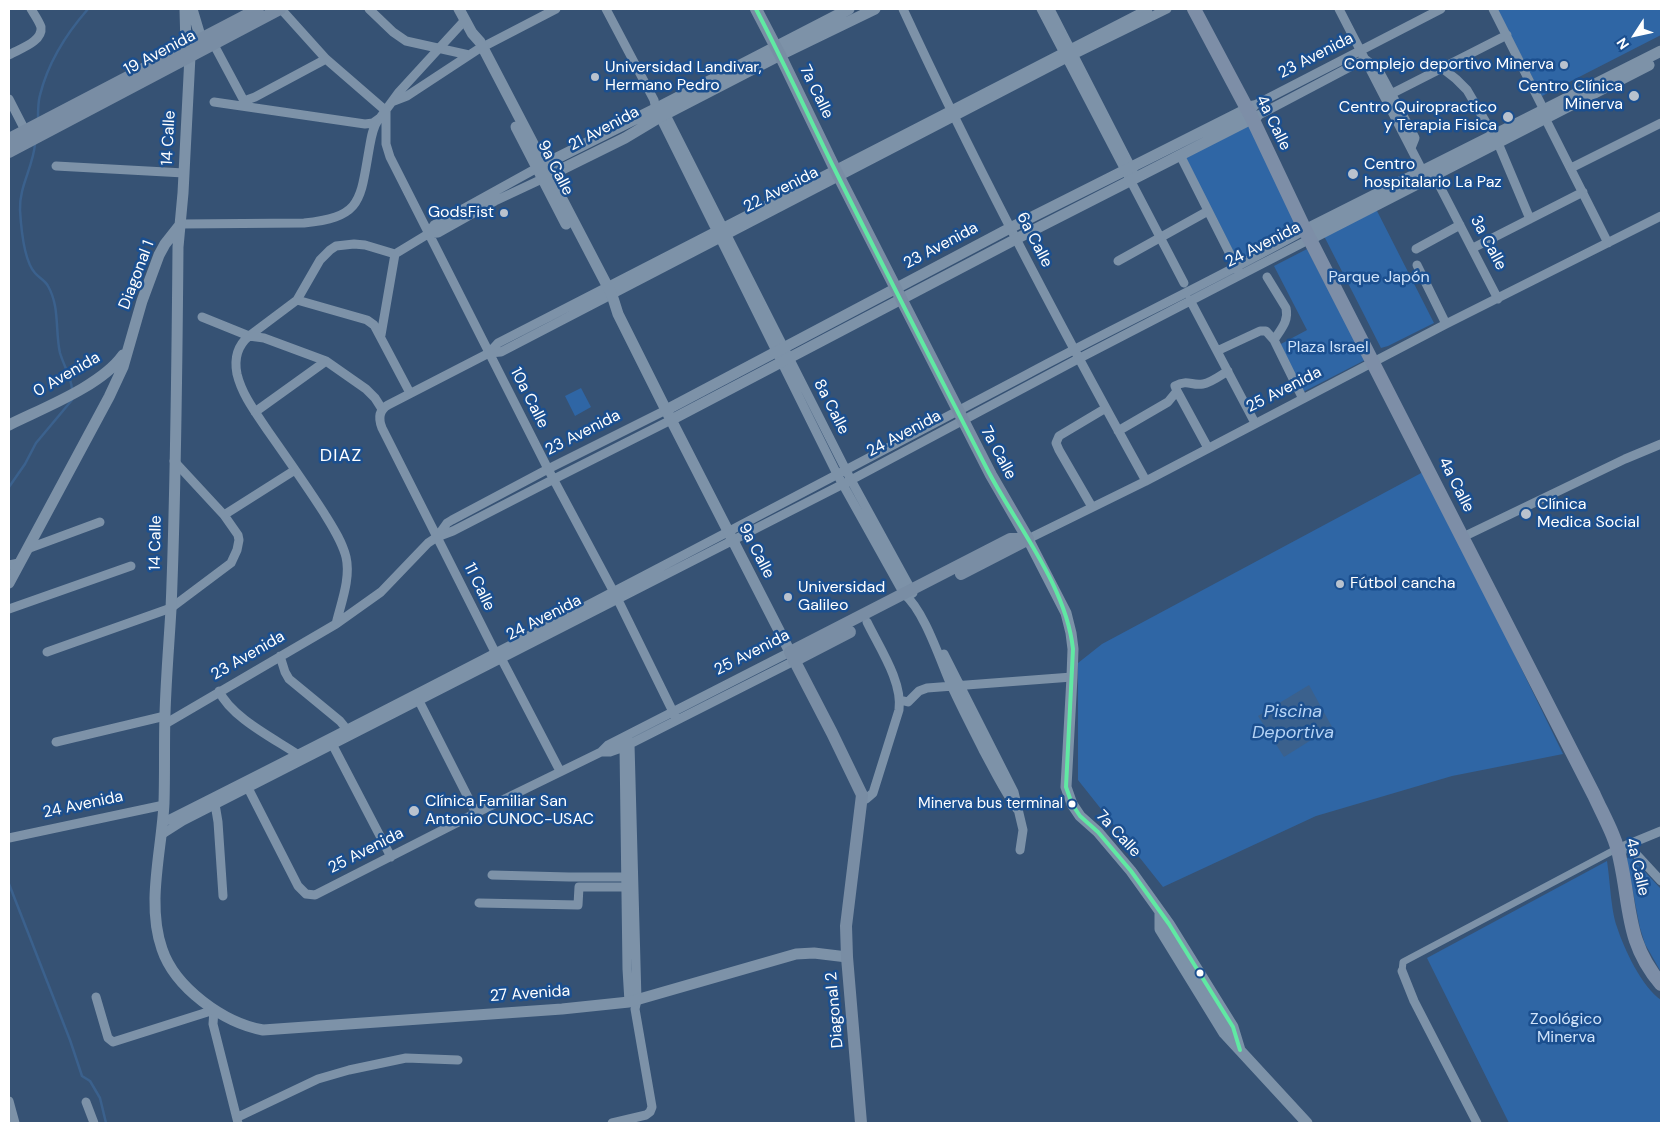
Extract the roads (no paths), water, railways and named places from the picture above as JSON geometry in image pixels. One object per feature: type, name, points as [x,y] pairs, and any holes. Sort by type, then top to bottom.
[{"type":"main road","name":"19 Avenida","points":[[29,135],[55,128],[188,51],[200,39],[258,9]]},
{"type":"main road","name":"19 Avenida","points":[[29,135],[58,113],[188,51],[213,43],[281,9]]},
{"type":"main road","name":"7a Calle","points":[[756,9],[990,475],[1028,539]]},
{"type":"main road","name":"4a Calle","points":[[1194,9],[1252,112]]},
{"type":"main road","name":"4a Calle","points":[[1204,9],[1311,232],[1466,536],[1587,767],[1621,848],[1636,926],[1644,948],[1661,976]]},
{"type":"main road","points":[[9,139],[29,135]]},
{"type":"main road","points":[[9,152],[29,135]]},
{"type":"main road","name":"25 Avenida","points":[[792,657],[910,595],[1010,539],[1028,539]]},
{"type":"main road","name":"25 Avenida","points":[[792,657],[867,622],[910,595]]},
{"type":"main road","name":"9a Calle","points":[[792,657],[862,795],[850,893]]},
{"type":"main road","name":"4a Calle","points":[[1621,848],[1633,934],[1647,965],[1661,984]]},
{"type":"main road","name":"Diagonal 2","points":[[850,893],[846,926],[847,957],[861,1123]]},
{"type":"street","points":[[9,55],[35,41],[40,35],[40,24],[31,9]]},
{"type":"street","name":"14 Calle","points":[[185,9],[188,51],[184,173],[178,247],[171,608],[165,720],[164,805],[155,901],[161,949],[168,963],[180,979],[214,1010]]},
{"type":"street","points":[[192,9],[200,39]]},
{"type":"street","name":"19 Avenida","points":[[281,9],[326,59],[383,115]]},
{"type":"street","points":[[369,9],[393,32],[406,41],[441,47],[477,48],[556,9]]},
{"type":"street","name":"9a Calle","points":[[460,9],[477,48],[618,314],[792,657]]},
{"type":"street","points":[[394,101],[407,96],[477,48],[543,9]]},
{"type":"street","name":"8a Calle","points":[[606,9],[659,109],[846,482],[910,595],[990,754],[1006,794],[1017,809],[1023,830],[1020,850]]},
{"type":"street","name":"21 Avenida","points":[[778,51],[849,9]]},
{"type":"street","name":"21 Avenida","points":[[395,254],[428,234],[434,225],[540,166],[778,51],[875,9]]},
{"type":"street","name":"6a Calle","points":[[903,9],[952,114],[1010,228],[1076,355],[1146,481]]},
{"type":"street","points":[[1041,9],[1069,54]]},
{"type":"street","points":[[1050,9],[1069,54],[1184,282]]},
{"type":"street","name":"22 Avenida","points":[[1069,54],[1148,9]]},
{"type":"street","name":"22 Avenida","points":[[381,411],[410,393],[489,353],[498,343],[606,293],[1069,54],[1167,9]]},
{"type":"street","name":"3a Calle","points":[[1339,9],[1411,148],[1460,226],[1498,299]]},
{"type":"street","name":"23 Avenida","points":[[437,537],[453,531],[554,478],[669,415],[779,349],[1016,239],[1131,174],[1363,55],[1442,9]]},
{"type":"street","points":[[1493,9],[1608,243]]},
{"type":"street","points":[[181,224],[304,223],[324,221],[340,216],[354,205],[360,196],[363,188],[371,134],[375,125],[399,92],[465,20]]},
{"type":"street","points":[[1391,94],[1507,35]]},
{"type":"street","points":[[213,43],[244,103]]},
{"type":"street","name":"24 Avenida","points":[[162,829],[248,788],[331,741],[730,536],[846,482],[960,416],[1076,355],[1190,300],[1311,232],[1427,175],[1661,51]]},
{"type":"street","name":"3a Calle","points":[[1363,55],[1378,69],[1415,138],[1411,148]]},
{"type":"street","points":[[244,103],[326,59]]},
{"type":"street","name":"24 Avenida","points":[[1544,114],[1661,59]]},
{"type":"street","points":[[1442,68],[1467,90],[1496,139],[1530,219]]},
{"type":"street","points":[[9,99],[29,135]]},
{"type":"street","points":[[214,102],[244,103],[364,124],[373,123],[383,115]]},
{"type":"street","name":"21 Avenida","points":[[428,234],[438,233],[495,201],[625,138],[659,109]]},
{"type":"street","name":"23 Avenida","points":[[56,742],[165,720],[336,624],[381,592],[452,520],[548,469],[786,362],[1010,228],[1180,154],[1252,112]]},
{"type":"street","name":"10a Calle","points":[[383,115],[387,151],[675,716]]},
{"type":"street","points":[[1571,168],[1661,123]]},
{"type":"street","points":[[1180,154],[1239,271]]},
{"type":"street","points":[[56,166],[184,173]]},
{"type":"street","points":[[1472,248],[1583,192]]},
{"type":"street","points":[[1118,261],[1208,211]]},
{"type":"street","name":"25 Avenida","points":[[1028,539],[1146,481],[1255,423],[1377,362],[1446,324],[1661,216]]},
{"type":"street","name":"Diagonal 1","points":[[9,583],[14,564],[27,549],[109,397],[123,367],[142,301],[162,250],[181,224]]},
{"type":"street","points":[[1416,249],[1460,226]]},
{"type":"street","points":[[336,624],[347,576],[346,557],[330,522],[255,412],[245,394],[238,375],[237,353],[248,336],[297,300],[320,260],[336,246],[364,245],[395,254],[381,335]]},
{"type":"street","points":[[1417,265],[1446,324]]},
{"type":"street","name":"24 Avenida","points":[[1076,355],[1188,290],[1239,271]]},
{"type":"street","points":[[1267,277],[1286,308],[1287,314],[1287,320],[1274,340]]},
{"type":"street","points":[[297,300],[367,320],[374,325],[381,335],[410,393]]},
{"type":"street","points":[[1190,300],[1255,423]]},
{"type":"street","name":"11 Calle","points":[[202,317],[248,336],[264,338],[326,362],[366,389],[375,398],[381,411],[379,420],[382,428],[498,655],[560,771]]},
{"type":"street","points":[[1217,351],[1260,331],[1266,331],[1274,340],[1303,399]]},
{"type":"street","name":"0 Avenida","points":[[9,425],[88,385],[116,365],[130,340]]},
{"type":"street","points":[[255,412],[326,362]]},
{"type":"street","points":[[1208,448],[1175,386],[1188,382],[1202,384],[1228,371]]},
{"type":"street","points":[[1118,431],[1168,402],[1177,391]]},
{"type":"street","points":[[1092,507],[1056,443],[1059,436],[1106,408]]},
{"type":"street","name":"24 Avenida","points":[[730,536],[842,472],[960,416]]},
{"type":"street","points":[[1466,536],[1625,459],[1661,444]]},
{"type":"street","points":[[47,652],[171,608],[233,561],[239,538],[224,515],[174,461]]},
{"type":"street","points":[[224,515],[295,470]]},
{"type":"street","points":[[27,549],[100,522]]},
{"type":"street","name":"7a Calle","points":[[1028,539],[1066,613],[1071,633],[1073,649],[1066,787],[1072,804],[1080,816],[1106,841],[1131,871],[1160,912],[1160,929],[1224,1033],[1307,1123]]},
{"type":"street","points":[[9,609],[130,566]]},
{"type":"street","points":[[862,801],[872,793],[899,710],[900,700],[895,680],[867,622]]},
{"type":"street","points":[[280,656],[289,678],[349,732]]},
{"type":"street","name":"25 Avenida","points":[[248,788],[298,886],[306,894],[315,895],[601,752],[608,745],[626,741],[792,657]]},
{"type":"street","points":[[900,700],[908,702],[923,689],[1072,677]]},
{"type":"street","points":[[219,691],[226,704],[235,713],[297,754]]},
{"type":"street","points":[[417,697],[476,813]]},
{"type":"street","points":[[331,741],[392,857]]},
{"type":"street","name":"24 Avenida","points":[[162,829],[297,754],[331,741]]},
{"type":"street","points":[[614,1123],[646,1115],[650,1112],[652,1103],[633,1001],[626,887],[626,741]]},
{"type":"street","points":[[626,741],[633,1001]]},
{"type":"street","points":[[215,804],[223,896]]},
{"type":"street","name":"24 Avenida","points":[[9,838],[164,805]]},
{"type":"street","points":[[1477,1123],[1414,1002],[1402,971],[1403,962],[1621,848],[1661,831]]},
{"type":"street","points":[[1621,848],[1637,855],[1661,881]]},
{"type":"street","points":[[492,875],[577,878],[626,877]]},
{"type":"street","points":[[479,903],[578,905],[579,887],[626,887]]},
{"type":"street","name":"27 Avenida","points":[[214,1010],[224,1017],[252,1028],[278,1030],[562,1008],[633,1001],[791,955],[814,953],[847,957]]},
{"type":"street","points":[[96,997],[108,1038],[113,1042],[214,1010],[213,1024],[238,1120],[318,1079],[349,1070],[406,1058],[458,1060]]},
{"type":"street","points":[[9,1101],[15,1123]]},
{"type":"street","points":[[86,1102],[94,1123]]},
{"type":"water","name":"Piscina Deportiva","points":[[1309,685],[1332,727],[1284,757],[1258,716]]},
{"type":"waterway","points":[[38,118],[38,104],[43,83],[53,60],[72,28],[88,9]]},
{"type":"waterway","points":[[35,144],[20,202],[22,234],[31,268],[47,284],[52,294],[56,311],[60,353],[72,389]]},
{"type":"waterway","points":[[9,487],[25,464],[36,443],[72,400]]},
{"type":"waterway","points":[[9,884],[70,1040],[82,1076],[90,1081],[100,1098],[106,1123]]},
{"type":"place","name":"Complejo deportivo Minerva","points":[[1564,65]]},
{"type":"place","name":"Universidad Landivar, Hermano Pedro","points":[[595,77]]},
{"type":"place","name":"Centro Clínica Minerva","points":[[1634,96]]},
{"type":"place","name":"Centro Quiropractico y Terapia Fisica","points":[[1508,117]]},
{"type":"place","name":"Centro hospitalario La Paz","points":[[1353,174]]},
{"type":"place","name":"GodsFist","points":[[504,213]]},
{"type":"place","name":"Clínica Medica Social","points":[[1526,514]]},
{"type":"place","name":"Fútbol cancha","points":[[1340,584]]},
{"type":"place","name":"Universidad Galileo","points":[[788,597]]},
{"type":"place","name":"Minerva bus terminal","points":[[1072,804]]},
{"type":"place","name":"Clínica Familiar San Antonio CUNOC-USAC","points":[[414,811]]},
{"type":"district","name":"DIAZ","points":[[341,456]]},
{"type":"park label","name":"Parque Japón","points":[[1379,278]]},
{"type":"park label","name":"Plaza Israel","points":[[1328,348]]},
{"type":"park label","name":"Zoológico Minerva","points":[[1566,1029]]}]
